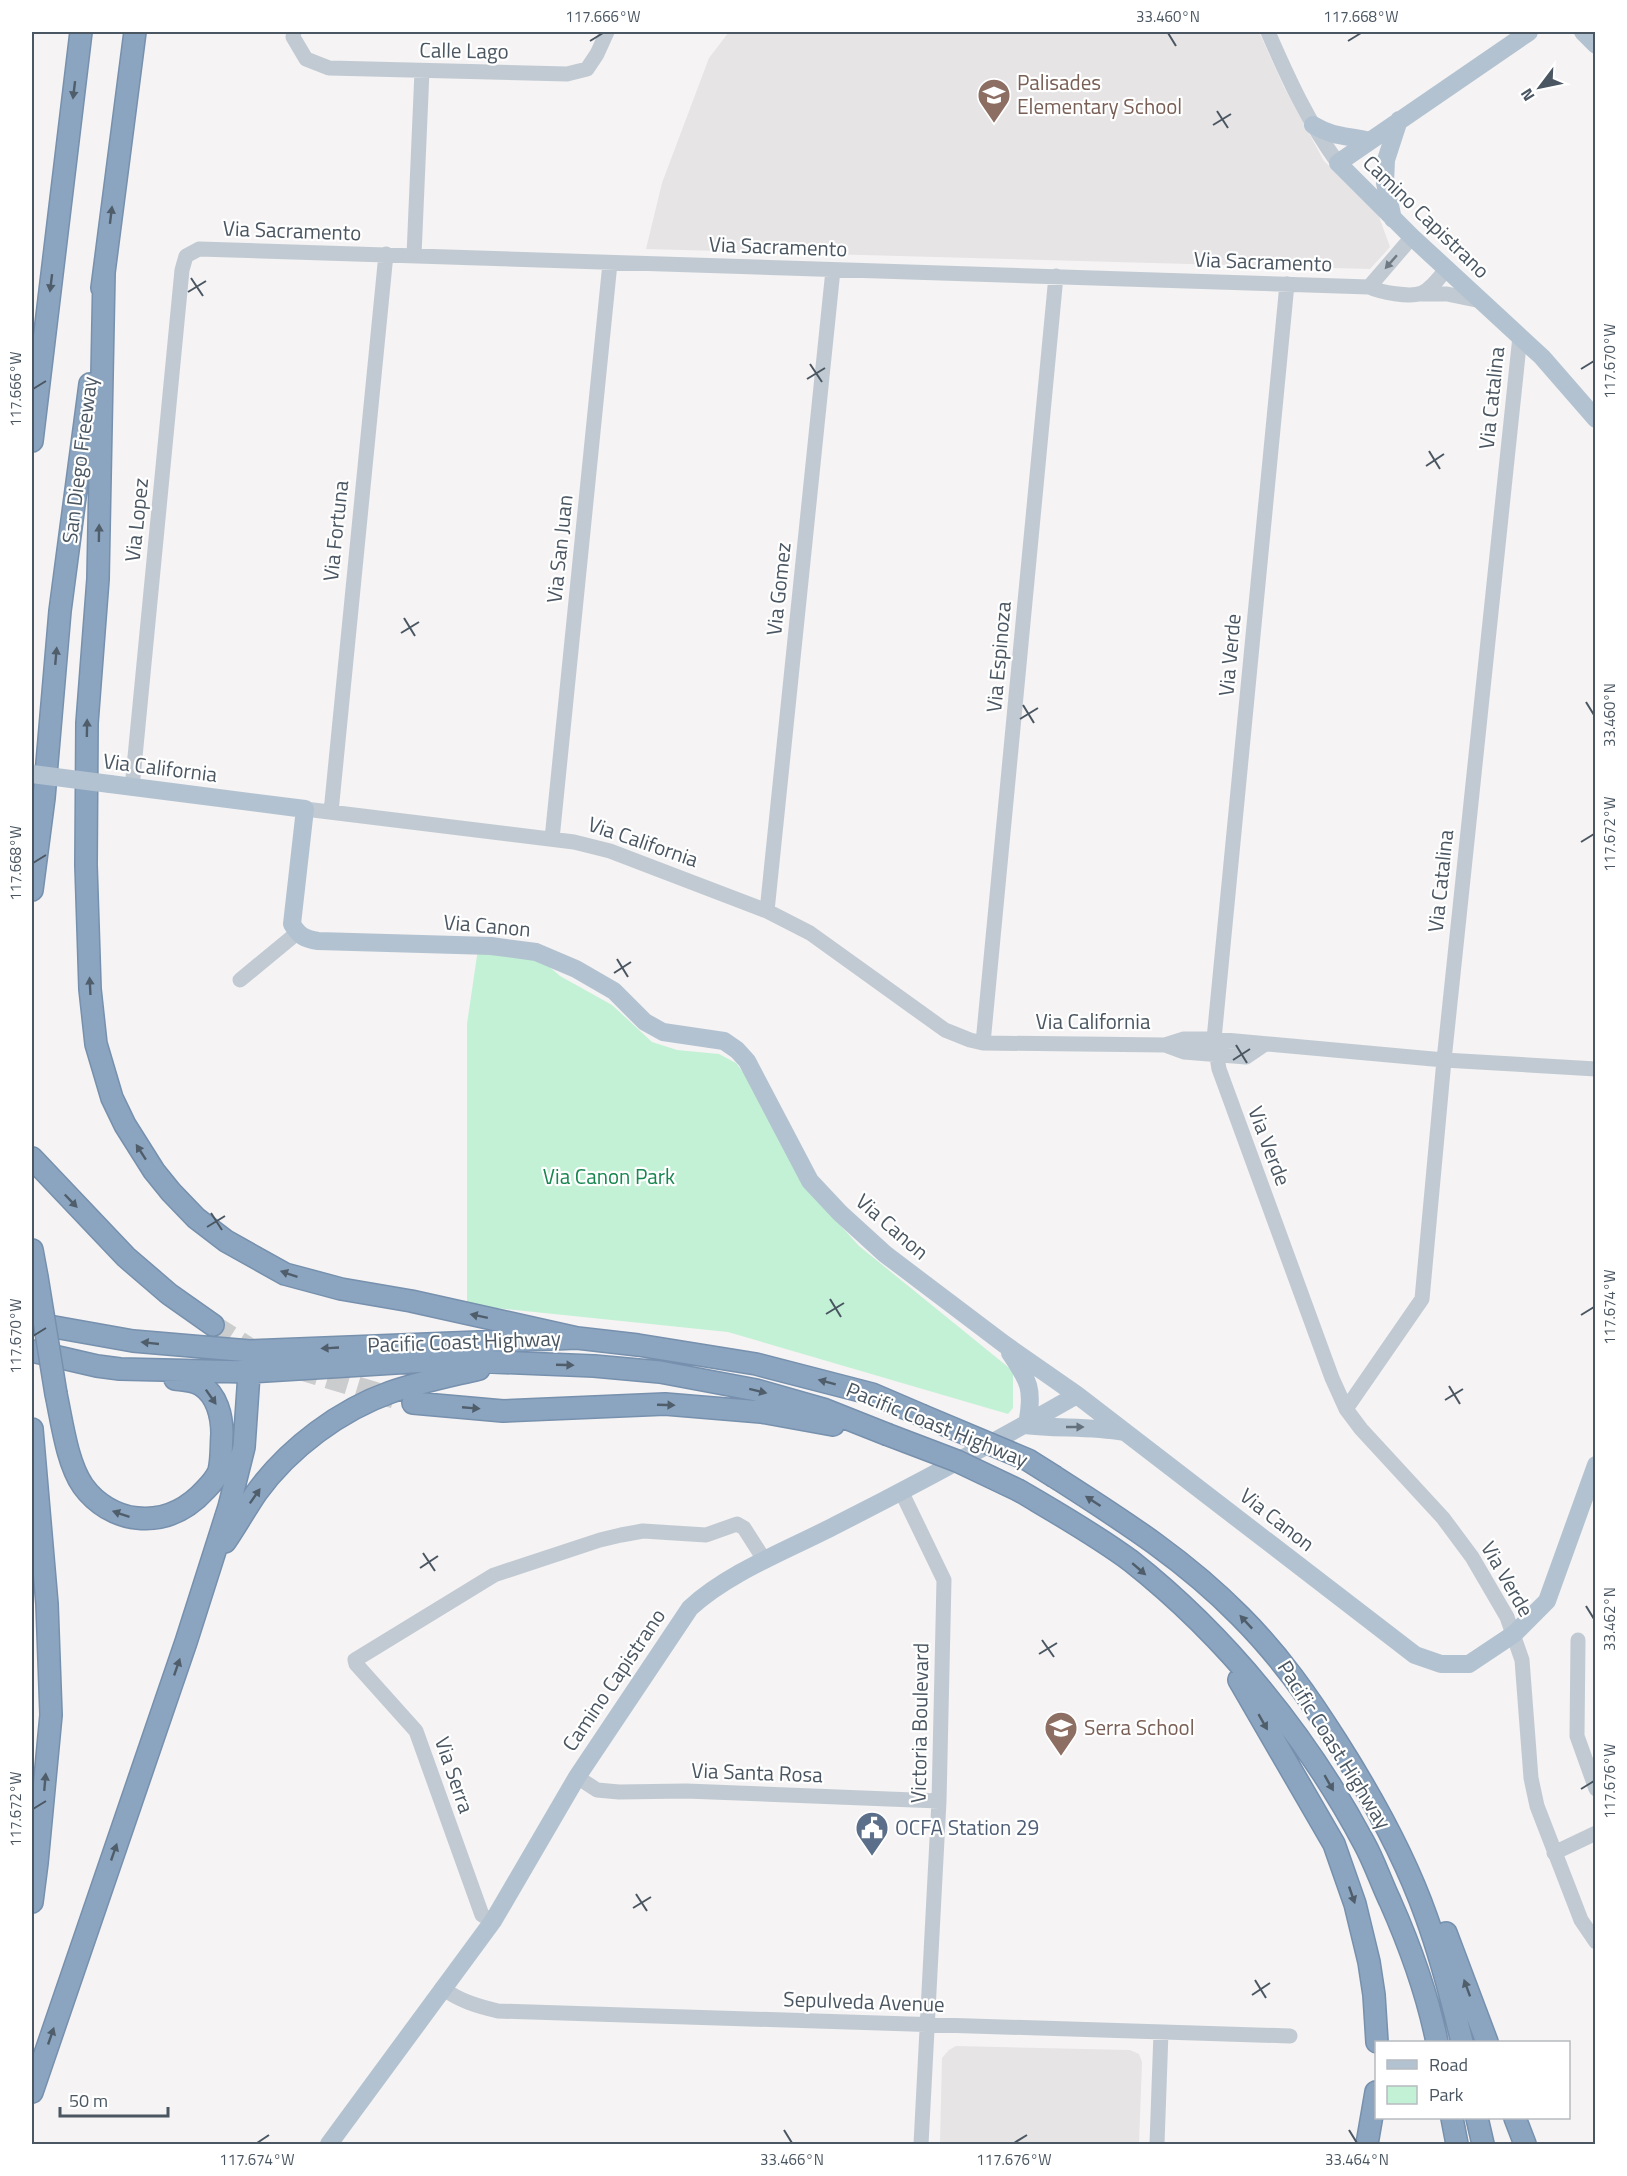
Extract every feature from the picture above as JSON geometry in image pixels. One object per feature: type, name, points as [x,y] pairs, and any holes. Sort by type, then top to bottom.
[{"type":"highway","points":[[32,441],[81,32]]},
{"type":"highway","name":"San Diego Freeway","points":[[32,890],[44,798],[60,611],[135,32]]},
{"type":"highway","points":[[104,273],[98,579],[87,723],[86,865],[90,989],[96,1044],[112,1098],[125,1125],[154,1171],[196,1218],[226,1241],[285,1274],[341,1289],[577,1338]]},
{"type":"highway","points":[[32,1158],[126,1257],[170,1294],[213,1325]]},
{"type":"highway","points":[[32,1250],[56,1394],[78,1476],[83,1486],[98,1502],[115,1514],[145,1519],[165,1516],[187,1508],[207,1488],[219,1471],[222,1421],[213,1398],[204,1388],[193,1382],[97,1366]]},
{"type":"highway","name":"Pacific Coast Highway","points":[[32,1323],[83,1334],[249,1362],[444,1360],[605,1367],[703,1379],[756,1390],[823,1409],[957,1461],[1020,1491],[1077,1525],[1130,1561],[1213,1635],[1284,1719],[1320,1767],[1365,1844],[1415,1964],[1432,2015],[1437,2041]]},
{"type":"highway","name":"Pacific Coast Highway","points":[[32,1351],[120,1369],[577,1338],[638,1345],[756,1364],[872,1394],[1028,1460],[1159,1544],[1241,1616],[1286,1665],[1363,1784],[1400,1854],[1426,1914],[1441,1959],[1462,2041]]},
{"type":"highway","points":[[32,2091],[212,1563],[244,1447],[249,1362]]},
{"type":"highway","points":[[212,1563],[258,1491],[270,1477],[308,1440],[335,1420],[389,1393],[429,1380],[507,1363]]},
{"type":"highway","points":[[413,1403],[503,1411],[665,1404],[761,1412],[886,1434]]},
{"type":"highway","points":[[32,1429],[47,1604],[51,1715],[38,1863],[32,1902]]},
{"type":"highway","points":[[1213,1635],[1334,1844],[1355,1904],[1369,1962],[1377,2041]]},
{"type":"highway","points":[[1286,1665],[1339,1732],[1392,1811],[1426,1880],[1486,2041]]},
{"type":"highway","points":[[1367,2145],[1375,2103]]},
{"type":"highway","points":[[1452,2119],[1457,2145]]},
{"type":"highway","points":[[1477,2119],[1483,2145]]},
{"type":"highway","points":[[1515,2119],[1525,2145]]},
{"type":"main road","name":"Camino Capistrano","points":[[1529,32],[1338,163],[1393,219],[1542,357],[1596,419]]},
{"type":"main road","points":[[1583,32],[1596,45]]},
{"type":"main road","points":[[1393,219],[1384,183],[1386,160],[1399,120]]},
{"type":"main road","points":[[1313,125],[1325,133],[1339,137],[1370,141]]},
{"type":"main road","name":"Via California","points":[[32,774],[305,809]]},
{"type":"main road","points":[[297,933],[292,924],[305,809]]},
{"type":"main road","name":"Via Canon","points":[[297,933],[305,939],[318,941],[491,946],[536,952],[576,969],[614,992],[645,1022],[663,1032],[724,1041],[747,1061],[810,1181],[840,1213],[885,1254],[1004,1344],[1077,1395],[1415,1655],[1441,1664],[1469,1664],[1514,1634]]},
{"type":"main road","points":[[1004,1344],[1028,1378],[1031,1402],[1025,1424],[1053,1428],[1071,1426],[1096,1428],[1126,1433]]},
{"type":"main road","name":"Camino Capistrano","points":[[329,2145],[493,1921],[577,1777],[690,1608],[705,1594],[1077,1395]]},
{"type":"main road","points":[[1514,1634],[1547,1601],[1596,1465]]},
{"type":"street","name":"Calle Lago","points":[[294,32],[293,37],[306,59],[329,68],[567,74],[587,69],[607,32]]},
{"type":"street","points":[[1268,32],[1296,94],[1338,163]]},
{"type":"street","points":[[414,255],[422,71]]},
{"type":"street","points":[[1369,286],[1412,237]]},
{"type":"street","name":"Via Sacramento","points":[[186,256],[199,249],[1369,286],[1381,292],[1447,294],[1481,301]]},
{"type":"street","name":"Via Fortuna","points":[[331,812],[386,254]]},
{"type":"street","name":"Via Lopez","points":[[132,788],[182,270],[186,256]]},
{"type":"street","name":"Via San Juan","points":[[552,839],[610,263]]},
{"type":"street","points":[[1421,294],[1438,280],[1446,269]]},
{"type":"street","name":"Via Gomez","points":[[767,911],[833,270]]},
{"type":"street","name":"Via Espinoza","points":[[983,1043],[1056,276]]},
{"type":"street","name":"Via Verde","points":[[1287,284],[1214,1040],[1219,1069],[1332,1378],[1346,1408],[1361,1429],[1443,1518],[1472,1557],[1507,1617],[1522,1660],[1531,1778],[1537,1806],[1581,1920],[1596,1942]]},
{"type":"street","name":"Via Catalina","points":[[1346,1408],[1422,1299],[1444,1060],[1520,336]]},
{"type":"street","name":"Via California","points":[[305,809],[552,839],[598,847],[767,911],[810,933],[945,1030],[983,1043],[1165,1045],[1184,1039],[1214,1040],[1444,1060],[1596,1069]]},
{"type":"street","points":[[240,980],[297,933]]},
{"type":"street","name":"Via California","points":[[1165,1045],[1184,1052],[1246,1058],[1266,1044]]},
{"type":"street","name":"Victoria Boulevard","points":[[901,1491],[944,1580],[939,1801],[921,2145]]},
{"type":"street","name":"Via Serra","points":[[493,1921],[482,1915],[416,1731],[356,1665],[357,1657],[486,1578],[600,1540],[643,1532],[706,1535],[737,1524],[744,1528],[765,1561]]},
{"type":"street","points":[[1578,1640],[1577,1736],[1596,1789]]},
{"type":"street","name":"Via Santa Rosa","points":[[577,1777],[597,1790],[619,1792],[686,1791],[939,1801]]},
{"type":"street","points":[[1554,1853],[1596,1833]]},
{"type":"street","name":"Sepulveda Avenue","points":[[442,1988],[474,2006],[498,2011],[1290,2037]]},
{"type":"street","points":[[1157,2145],[1161,2032]]},
{"type":"shaded area","name":"Palisades Elementary School","points":[[729,32],[1259,32],[1284,87],[1324,161],[1377,211],[1390,247],[1370,269],[646,249],[662,183],[709,58]]},
{"type":"shaded area","points":[[956,2046],[1130,2050],[1139,2054],[1142,2062],[1139,2144],[940,2144],[942,2058]]},
{"type":"green space","name":"Via Canon Park","points":[[478,949],[537,956],[560,976],[612,1005],[652,1042],[677,1050],[719,1054],[736,1063],[749,1080],[822,1205],[859,1246],[1013,1371],[1013,1408],[1008,1414],[728,1332],[467,1305],[467,1024]]},
{"type":"tunnel","points":[[213,1325],[260,1355]]},
{"type":"tunnel","points":[[298,1369],[394,1398]]},
{"type":"place","name":"Palisades Elementary School","points":[[994,124]]},
{"type":"place","name":"Serra School","points":[[1061,1757]]},
{"type":"place","name":"OCFA Station 29","points":[[872,1857]]}]
